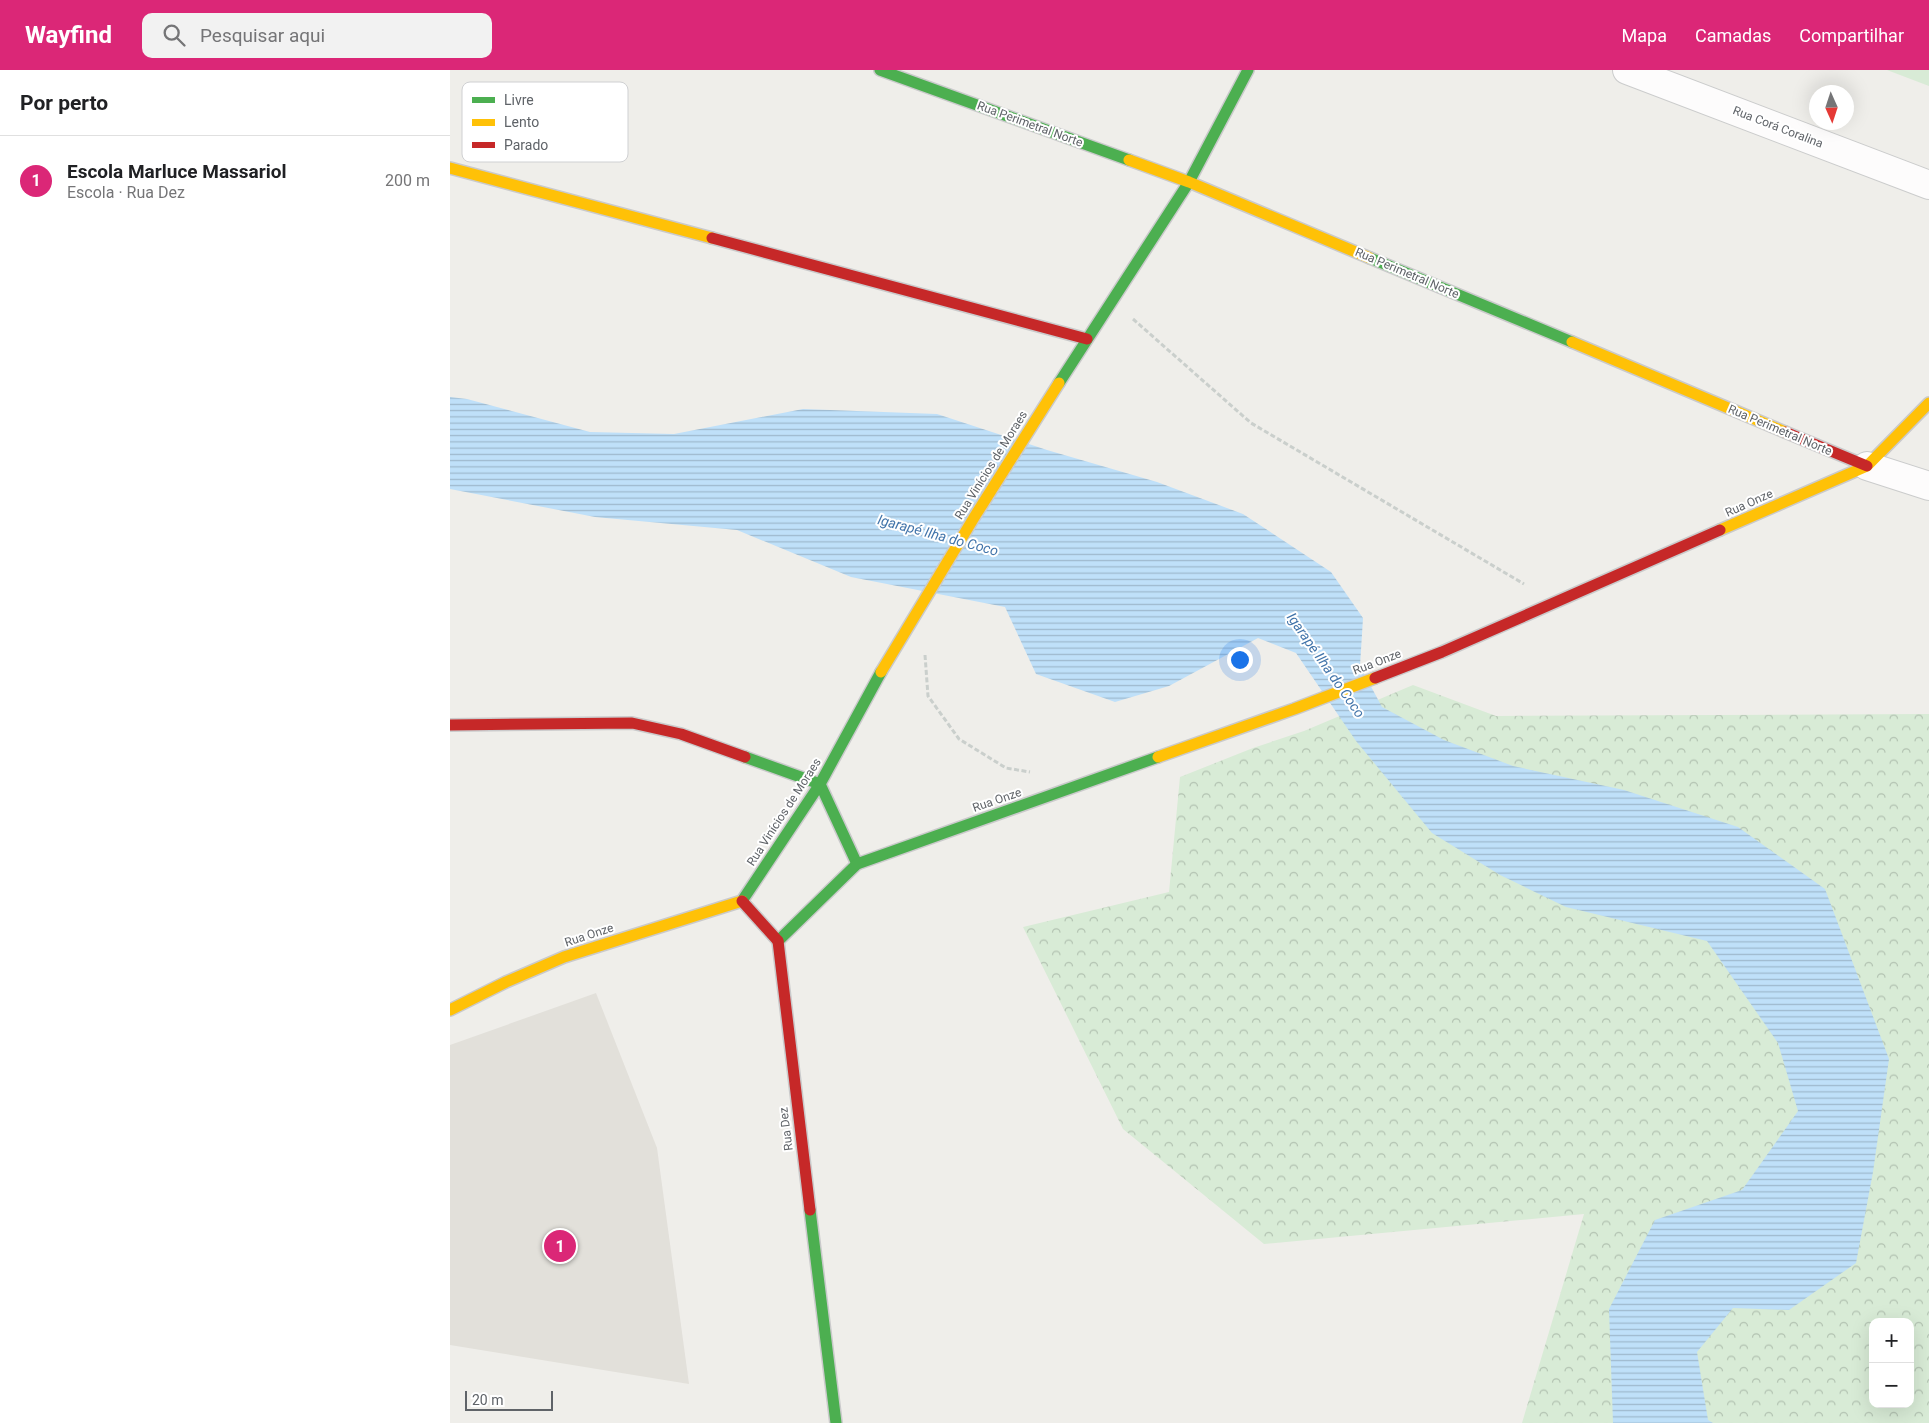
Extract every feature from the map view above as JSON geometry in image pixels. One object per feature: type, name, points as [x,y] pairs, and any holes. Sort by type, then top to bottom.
[{"type":"street","name":"Rua Perimetral Norte","points":[[880,70],[1189,182],[1867,466],[1929,486]]},
{"type":"street","name":"Rua Vinícios de Moraes","points":[[742,900],[820,784],[882,670],[975,516],[1189,182],[1248,70]]},
{"type":"street","name":"Rua Corá Coralina","points":[[1627,70],[1929,185]]},
{"type":"street","points":[[450,168],[1087,339]]},
{"type":"street","points":[[1867,466],[1929,404]]},
{"type":"street","name":"Rua Onze","points":[[856,864],[1294,709],[1442,652],[1867,466]]},
{"type":"street","points":[[450,725],[632,723],[681,734],[820,784],[856,864],[778,941],[742,900]]},
{"type":"street","name":"Rua Onze","points":[[450,1010],[506,982],[564,957],[742,900]]},
{"type":"street","name":"Rua Dez","points":[[778,941],[836,1423]]},
{"type":"path","points":[[1112,300],[1251,423],[1555,603]]},
{"type":"path","points":[[925,648],[928,696],[959,739],[1006,768],[1034,772]]},
{"type":"shaded area","points":[[596,993],[657,1148],[689,1384],[450,1345],[450,1045]]},
{"type":"green space","points":[[1887,70],[1929,70],[1929,86]]},
{"type":"green space","points":[[1413,685],[1496,716],[1929,714],[1929,1423],[1522,1423],[1584,1214],[1264,1244],[1123,1129],[1023,927],[1169,892],[1180,777],[1253,748],[1304,731]]},
{"type":"water","name":"Igarapé Ilha do Coco","points":[[450,397],[467,399],[590,432],[674,434],[803,409],[937,414],[1047,450],[1157,482],[1243,514],[1331,572],[1363,618],[1360,666],[1382,707],[1444,740],[1513,766],[1624,790],[1738,827],[1825,889],[1889,1059],[1873,1172],[1856,1263],[1789,1310],[1733,1308],[1697,1352],[1708,1420],[1713,1423],[1613,1423],[1609,1309],[1655,1220],[1742,1190],[1798,1111],[1778,1043],[1707,941],[1566,907],[1500,875],[1432,833],[1356,741],[1296,653],[1258,638],[1169,686],[1115,702],[1036,674],[1005,607],[851,577],[737,530],[595,517],[450,489]]},
{"type":"traffic: fast","points":[[880,70],[1129,160]]},
{"type":"traffic: fast","points":[[1059,383],[1189,182],[1248,70]]},
{"type":"traffic: fast","points":[[1370,258],[1572,342]]},
{"type":"traffic: fast","points":[[742,901],[820,784],[881,672]]},
{"type":"traffic: fast","points":[[745,757],[820,784],[857,864]]},
{"type":"traffic: fast","points":[[778,941],[857,864],[1158,757]]},
{"type":"traffic: fast","points":[[810,1210],[836,1423]]},
{"type":"traffic: slow","points":[[1129,160],[1189,182],[1370,258]]},
{"type":"traffic: slow","points":[[450,168],[712,238]]},
{"type":"traffic: slow","points":[[1572,342],[1785,432]]},
{"type":"traffic: slow","points":[[881,672],[975,516],[1059,383]]},
{"type":"traffic: slow","points":[[1720,530],[1867,466],[1929,403]]},
{"type":"traffic: slow","points":[[1158,757],[1375,678]]},
{"type":"traffic: slow","points":[[450,1010],[506,982],[564,957],[742,901]]},
{"type":"traffic: jam","points":[[712,238],[1087,339]]},
{"type":"traffic: jam","points":[[1785,432],[1867,466]]},
{"type":"traffic: jam","points":[[1375,678],[1442,652],[1720,530]]},
{"type":"traffic: jam","points":[[450,725],[632,723],[681,734],[745,757]]},
{"type":"traffic: jam","points":[[742,901],[778,941]]},
{"type":"traffic: jam","points":[[778,941],[810,1210]]},
{"type":"place","name":"Escola Marluce Massariol","points":[[560,1246]]}]
